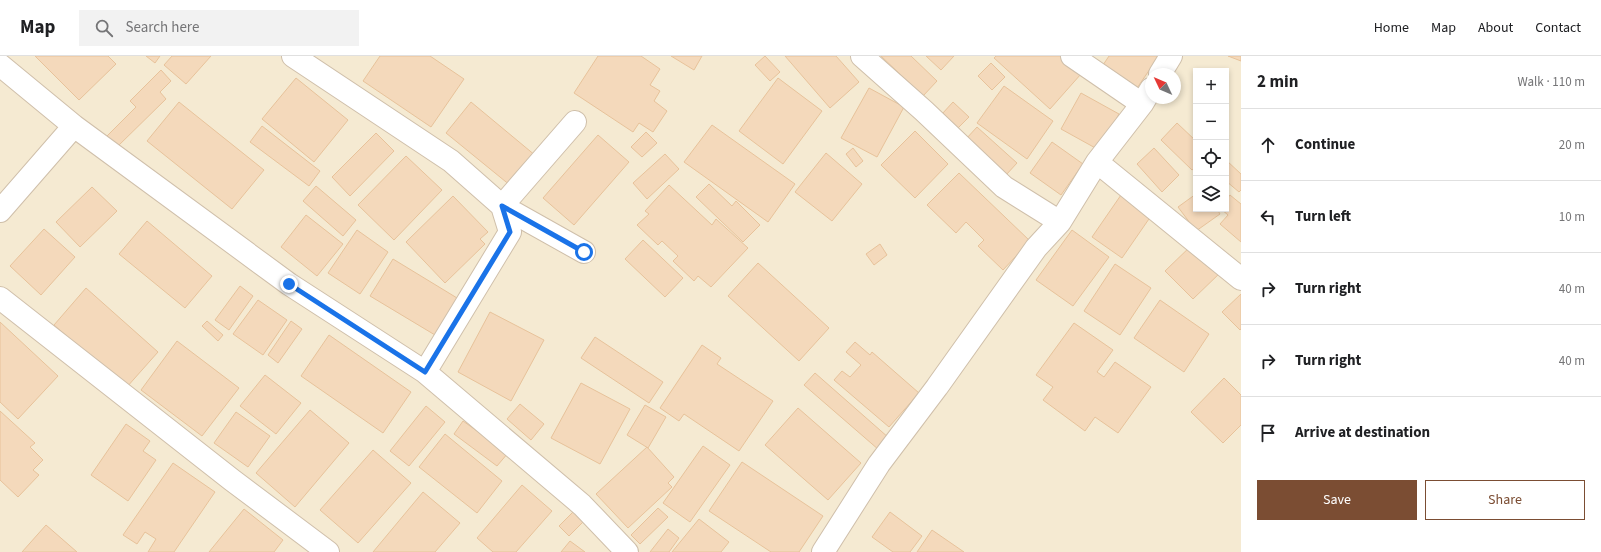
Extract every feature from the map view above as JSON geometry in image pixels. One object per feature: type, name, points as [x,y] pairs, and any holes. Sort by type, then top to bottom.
[{"type":"street","points":[[293,56],[451,161],[502,206],[584,252]]},
{"type":"street","points":[[862,56],[924,110],[1004,187],[1060,222]]},
{"type":"street","points":[[1072,56],[1145,95]]},
{"type":"street","points":[[1163,68],[1170,56]]},
{"type":"street","points":[[0,65],[74,126],[289,284],[425,372],[582,505],[627,552]]},
{"type":"street","points":[[823,552],[879,464],[937,388],[1036,248],[1060,222],[1097,162],[1145,99]]},
{"type":"street","points":[[502,206],[575,122]]},
{"type":"street","points":[[0,211],[74,126]]},
{"type":"street","points":[[1097,162],[1241,279]]},
{"type":"street","points":[[425,372],[510,232],[502,206]]},
{"type":"street","points":[[0,298],[232,480],[328,552]]},
{"type":"shaded area","points":[[0,56],[1241,56],[1241,552],[0,552]]},
{"type":"building","points":[[35,56],[108,56],[116,64],[79,100]]},
{"type":"building","points":[[146,56],[160,56],[155,63]]},
{"type":"building","points":[[172,56],[211,56],[186,84],[164,65]]},
{"type":"building","points":[[380,56],[430,56],[464,79],[431,127],[363,81]]},
{"type":"building","points":[[598,56],[641,56],[660,69],[650,85],[660,91],[654,101],[667,111],[653,132],[639,123],[633,132],[574,93]]},
{"type":"building","points":[[671,56],[702,56],[694,70]]},
{"type":"building","points":[[765,56],[780,72],[770,81],[755,65]]},
{"type":"building","points":[[785,56],[836,56],[859,82],[830,108]]},
{"type":"building","points":[[881,56],[911,56],[937,81],[923,96]]},
{"type":"building","points":[[926,56],[954,56],[941,70]]},
{"type":"building","points":[[996,56],[1060,56],[1081,74],[1050,109],[994,58]]},
{"type":"building","points":[[1109,56],[1159,56],[1151,68],[1145,68],[1145,76],[1137,88],[1103,65]]},
{"type":"building","points":[[1228,56],[1241,56],[1241,61]]},
{"type":"building","points":[[991,63],[1005,77],[992,90],[978,76]]},
{"type":"building","points":[[161,70],[171,81],[160,92],[166,99],[117,147],[107,136],[136,107],[130,101]]},
{"type":"building","points":[[296,78],[348,120],[314,162],[262,119]]},
{"type":"building","points":[[778,78],[822,111],[783,164],[739,131]]},
{"type":"building","points":[[1004,86],[1053,121],[1027,159],[977,123]]},
{"type":"building","points":[[869,88],[904,107],[877,157],[841,138]]},
{"type":"building","points":[[1081,93],[1119,114],[1099,150],[1061,129]]},
{"type":"building","points":[[179,102],[264,170],[232,209],[147,141]]},
{"type":"building","points":[[471,102],[536,156],[511,186],[446,133]]},
{"type":"building","points":[[953,102],[969,117],[958,128],[942,114]]},
{"type":"building","points":[[1177,123],[1193,138],[1193,169],[1192,170],[1161,140]]},
{"type":"building","points":[[712,125],[795,184],[768,222],[684,162]]},
{"type":"building","points":[[262,126],[320,171],[309,186],[250,142]]},
{"type":"building","points":[[977,127],[1017,163],[1006,175],[966,139]]},
{"type":"building","points":[[915,131],[948,164],[915,198],[881,165]]},
{"type":"building","points":[[646,132],[657,143],[642,157],[631,147]]},
{"type":"building","points":[[376,133],[394,151],[350,196],[332,177]]},
{"type":"building","points":[[598,135],[629,162],[574,225],[543,198]]},
{"type":"building","points":[[1052,142],[1083,164],[1061,195],[1030,173]]},
{"type":"building","points":[[853,148],[863,161],[856,167],[846,154]]},
{"type":"building","points":[[1154,148],[1179,175],[1162,192],[1137,164]]},
{"type":"building","points":[[826,153],[862,184],[832,221],[795,192]]},
{"type":"building","points":[[665,154],[679,169],[647,199],[633,183]]},
{"type":"building","points":[[406,156],[442,190],[394,240],[358,205]]},
{"type":"building","points":[[1229,163],[1241,174],[1241,190],[1239,192],[1229,184]]},
{"type":"building","points":[[959,173],[1030,241],[1003,270],[978,246],[984,240],[966,222],[956,233],[927,205]]},
{"type":"building","points":[[709,184],[732,206],[736,201],[760,225],[743,242],[696,197]]},
{"type":"building","points":[[669,185],[712,225],[716,219],[748,248],[711,287],[698,276],[694,281],[673,261],[678,256],[662,241],[658,245],[637,225],[649,214],[645,211]]},
{"type":"building","points":[[316,186],[356,220],[343,236],[303,201]]},
{"type":"building","points":[[92,187],[117,211],[80,247],[56,222]]},
{"type":"building","points":[[1121,195],[1151,216],[1122,258],[1092,237]]},
{"type":"building","points":[[1230,195],[1241,204],[1241,242],[1220,224],[1228,215],[1224,212],[1229,212]]},
{"type":"building","points":[[453,196],[488,232],[480,239],[485,244],[445,283],[406,242]]},
{"type":"building","points":[[1193,196],[1193,212],[1219,212],[1220,214],[1196,231],[1178,207]]},
{"type":"building","points":[[306,215],[343,244],[317,276],[281,247]]},
{"type":"building","points":[[147,221],[212,276],[185,308],[119,254]]},
{"type":"building","points":[[44,229],[75,257],[41,295],[10,266]]},
{"type":"building","points":[[357,230],[388,252],[360,294],[328,273]]},
{"type":"building","points":[[1072,230],[1109,257],[1073,306],[1036,280]]},
{"type":"building","points":[[643,240],[683,278],[665,297],[625,259]]},
{"type":"building","points":[[1194,243],[1221,272],[1193,299],[1165,271]]},
{"type":"building","points":[[880,244],[887,255],[874,265],[866,254]]},
{"type":"building","points":[[393,259],[462,301],[440,338],[370,296]]},
{"type":"building","points":[[758,263],[829,328],[799,361],[728,296]]},
{"type":"building","points":[[1115,264],[1151,288],[1120,335],[1084,311]]},
{"type":"building","points":[[240,286],[253,296],[229,330],[215,320]]},
{"type":"building","points":[[86,288],[158,352],[126,388],[54,325]]},
{"type":"building","points":[[1241,294],[1241,329],[1240,330],[1222,312]]},
{"type":"building","points":[[258,300],[287,320],[263,355],[233,334]]},
{"type":"building","points":[[1160,300],[1209,334],[1184,372],[1134,338]]},
{"type":"building","points":[[490,312],[544,340],[511,401],[458,372]]},
{"type":"building","points":[[207,321],[223,335],[218,341],[202,326]]},
{"type":"building","points":[[291,321],[302,329],[278,363],[268,355]]},
{"type":"building","points":[[0,322],[58,376],[18,419],[0,402]]},
{"type":"building","points":[[1074,323],[1113,350],[1097,372],[1104,377],[1115,362],[1151,387],[1118,433],[1095,417],[1085,431],[1043,400],[1053,387],[1036,375]]},
{"type":"building","points":[[329,335],[411,392],[383,433],[301,376]]},
{"type":"building","points":[[595,337],[663,382],[649,403],[581,358]]},
{"type":"building","points":[[177,341],[239,388],[202,436],[141,390]]},
{"type":"building","points":[[855,342],[870,355],[872,352],[919,393],[889,427],[834,380],[842,371],[850,377],[861,365],[846,352]]},
{"type":"building","points":[[702,345],[721,358],[717,364],[773,401],[739,451],[684,414],[679,421],[660,408]]},
{"type":"building","points":[[815,373],[889,438],[879,450],[804,385]]},
{"type":"building","points":[[265,375],[301,403],[276,434],[240,406]]},
{"type":"building","points":[[1224,378],[1241,395],[1241,425],[1223,443],[1191,412]]},
{"type":"building","points":[[581,383],[630,409],[600,464],[551,438]]},
{"type":"building","points":[[520,404],[544,424],[531,440],[507,419]]},
{"type":"building","points":[[645,405],[666,417],[648,448],[627,435]]},
{"type":"building","points":[[426,406],[445,422],[409,466],[390,451]]},
{"type":"building","points":[[798,408],[861,463],[828,500],[765,445]]},
{"type":"building","points":[[310,410],[349,443],[295,507],[256,473]]},
{"type":"building","points":[[0,411],[35,443],[30,447],[43,460],[33,470],[39,475],[18,497],[0,480]]},
{"type":"building","points":[[236,412],[270,436],[248,467],[214,443]]},
{"type":"building","points":[[463,421],[508,453],[497,466],[454,434]]},
{"type":"building","points":[[126,424],[150,441],[143,451],[156,460],[128,501],[91,475]]},
{"type":"building","points":[[445,434],[502,481],[477,513],[419,467]]},
{"type":"building","points":[[703,446],[730,465],[690,522],[663,503]]},
{"type":"building","points":[[647,447],[674,477],[668,483],[672,487],[628,528],[596,494]]},
{"type":"building","points":[[373,450],[411,483],[358,543],[320,510]]},
{"type":"building","points":[[742,462],[823,516],[799,552],[771,552],[709,511]]},
{"type":"building","points":[[173,463],[215,492],[174,552],[148,552],[156,539],[145,532],[137,544],[123,535]]},
{"type":"building","points":[[522,485],[552,511],[516,552],[493,552],[477,538]]},
{"type":"building","points":[[423,492],[460,523],[435,552],[373,552]]},
{"type":"building","points":[[577,508],[587,518],[569,536],[559,526]]},
{"type":"building","points":[[658,508],[668,517],[640,544],[631,535]]},
{"type":"building","points":[[244,509],[283,540],[274,552],[209,552]]},
{"type":"building","points":[[890,512],[922,536],[910,552],[893,552],[872,537]]},
{"type":"building","points":[[699,519],[729,542],[721,552],[672,552]]},
{"type":"building","points":[[46,525],[77,552],[22,552]]},
{"type":"building","points":[[668,529],[679,538],[669,552],[650,552]]},
{"type":"building","points":[[932,530],[964,552],[917,552]]},
{"type":"building","points":[[570,541],[585,552],[561,552]]},
{"type":"route","points":[[289,284],[425,372],[510,232],[502,206],[584,252]]}]
